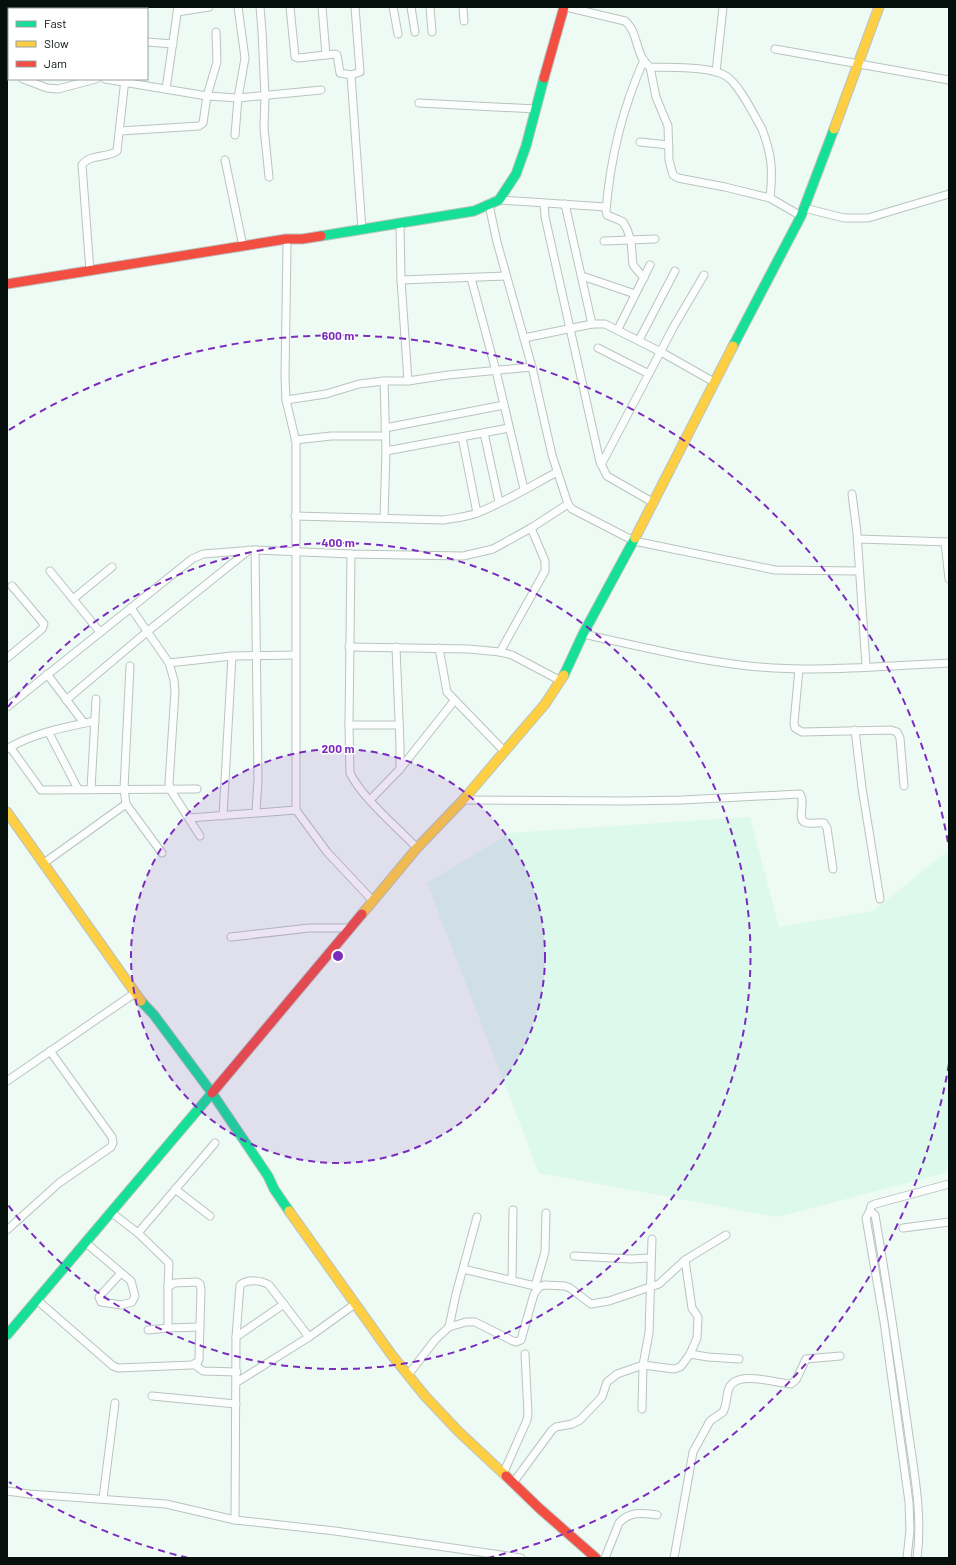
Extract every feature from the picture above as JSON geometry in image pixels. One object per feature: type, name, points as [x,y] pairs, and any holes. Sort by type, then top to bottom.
[{"type":"main road","points":[[7,290],[302,239],[400,225],[474,211],[499,200],[516,174],[526,146],[565,7]]},
{"type":"main road","points":[[7,1335],[112,1213],[418,848],[505,752],[545,704],[561,681],[583,634],[654,503],[714,382],[802,212],[859,64],[879,7]]},
{"type":"main road","points":[[7,284],[243,246],[287,242]]},
{"type":"main road","points":[[7,812],[137,997],[148,1018],[210,1096],[262,1179],[274,1189],[355,1304],[408,1375],[441,1413],[503,1474],[538,1508],[596,1558]]},
{"type":"street","points":[[166,89],[178,10],[209,7]]},
{"type":"street","points":[[235,135],[238,98],[245,58],[244,40],[238,7]]},
{"type":"street","points":[[260,7],[265,96],[264,128],[269,177]]},
{"type":"street","points":[[290,7],[294,57],[337,55],[340,73],[351,75],[360,72],[355,7]]},
{"type":"street","points":[[322,7],[326,55]]},
{"type":"street","points":[[393,7],[398,34]]},
{"type":"street","points":[[411,7],[415,32]]},
{"type":"street","points":[[430,7],[432,32]]},
{"type":"street","points":[[463,7],[464,21]]},
{"type":"street","points":[[565,7],[625,21],[631,27],[644,60],[650,67],[656,97],[668,126],[671,169],[673,175],[678,178],[725,186],[770,198],[802,212],[844,218],[868,218],[949,194]]},
{"type":"street","points":[[716,72],[723,7]]},
{"type":"street","points":[[120,131],[199,126],[203,123],[207,96],[217,62],[216,32]]},
{"type":"street","points":[[148,42],[173,44]]},
{"type":"street","points":[[775,49],[949,80]]},
{"type":"street","points":[[644,60],[623,116],[616,146],[606,207],[606,214],[623,222],[630,235],[633,265],[644,278]]},
{"type":"street","points":[[650,67],[699,69],[716,72],[726,76],[735,83],[762,129],[773,175],[770,198]]},
{"type":"street","points":[[351,75],[362,230]]},
{"type":"street","points":[[26,80],[47,88],[58,89],[92,80]]},
{"type":"street","points":[[90,271],[82,165],[88,160],[112,154],[117,151],[125,80],[207,96],[238,98],[321,90]]},
{"type":"street","points":[[419,103],[536,109]]},
{"type":"street","points":[[640,142],[669,145]]},
{"type":"street","points":[[225,160],[243,246]]},
{"type":"street","points":[[499,200],[606,207]]},
{"type":"street","points":[[544,203],[545,217],[569,328],[601,465],[607,476],[654,503]]},
{"type":"street","points":[[565,204],[592,324]]},
{"type":"street","points":[[489,205],[506,276],[532,366],[552,455],[568,504],[572,509],[634,541],[775,570],[859,571]]},
{"type":"street","points":[[400,225],[401,280],[408,381]]},
{"type":"street","points":[[604,241],[656,239]]},
{"type":"street","points":[[287,242],[285,377],[286,400],[295,440],[296,810],[327,852],[373,901]]},
{"type":"street","points":[[618,329],[650,265]]},
{"type":"street","points":[[638,340],[674,271]]},
{"type":"street","points":[[601,465],[704,275]]},
{"type":"street","points":[[401,280],[506,276]]},
{"type":"street","points":[[582,276],[635,294]]},
{"type":"street","points":[[471,278],[496,371],[524,489]]},
{"type":"street","points":[[524,338],[592,324],[605,324],[618,329],[714,382]]},
{"type":"street","points":[[598,348],[649,374]]},
{"type":"street","points":[[286,400],[311,397],[359,384],[384,381],[408,381],[532,366]]},
{"type":"street","points":[[384,381],[386,451],[384,518]]},
{"type":"street","points":[[385,428],[504,405]]},
{"type":"street","points":[[386,451],[509,428]]},
{"type":"street","points":[[484,433],[499,502]]},
{"type":"street","points":[[295,440],[331,436],[385,436]]},
{"type":"street","points":[[462,437],[477,513]]},
{"type":"street","points":[[295,516],[444,520],[477,513],[557,472]]},
{"type":"street","points":[[852,494],[858,539],[866,666]]},
{"type":"street","points":[[7,707],[100,632],[198,556],[203,554],[252,550],[463,556],[477,554],[493,548],[531,528],[568,504]]},
{"type":"street","points":[[500,652],[545,571],[545,561],[531,528]]},
{"type":"street","points":[[858,539],[947,542],[949,579]]},
{"type":"street","points":[[66,700],[148,631],[252,550]]},
{"type":"street","points":[[252,550],[257,656],[258,779],[256,812]]},
{"type":"street","points":[[351,554],[349,647],[350,773],[370,800],[418,848]]},
{"type":"street","points":[[73,599],[112,567]]},
{"type":"street","points":[[50,571],[100,632]]},
{"type":"street","points":[[7,658],[42,629],[44,624],[12,586]]},
{"type":"street","points":[[131,608],[169,663],[175,691],[169,783],[170,789],[200,836]]},
{"type":"street","points":[[583,634],[687,658],[750,666],[799,669],[949,663]]},
{"type":"street","points":[[349,647],[439,648],[500,652],[512,655],[561,681]]},
{"type":"street","points":[[396,647],[400,769]]},
{"type":"street","points":[[439,648],[445,688],[454,701],[505,752]]},
{"type":"street","points":[[169,663],[232,656],[296,655]]},
{"type":"street","points":[[223,816],[232,656]]},
{"type":"street","points":[[130,666],[124,789],[126,804],[162,854]]},
{"type":"street","points":[[799,669],[794,723],[795,728],[802,732],[855,730],[891,730],[897,732],[900,738],[904,786]]},
{"type":"street","points":[[47,674],[84,723]]},
{"type":"street","points":[[91,789],[96,699]]},
{"type":"street","points":[[370,800],[400,769],[454,701]]},
{"type":"street","points":[[95,721],[49,733],[9,748],[41,790],[197,789]]},
{"type":"street","points":[[349,725],[399,725]]},
{"type":"street","points":[[855,730],[862,788],[880,899]]},
{"type":"street","points":[[49,733],[78,789]]},
{"type":"street","points":[[463,800],[632,801],[800,794],[803,799],[801,818],[803,821],[808,823],[824,823],[827,828],[833,869]]},
{"type":"street","points":[[44,863],[126,804]]},
{"type":"street","points":[[189,818],[296,810]]},
{"type":"street","points":[[231,937],[309,928],[351,928]]},
{"type":"street","points":[[7,1080],[50,1051],[137,997]]},
{"type":"street","points":[[7,1230],[59,1183],[112,1147],[113,1143],[112,1137],[50,1051]]},
{"type":"street","points":[[138,1233],[215,1143]]},
{"type":"street","points":[[907,1558],[910,1530],[909,1502],[884,1322],[866,1218],[871,1206],[875,1204],[949,1184]]},
{"type":"street","points":[[175,1189],[210,1216]]},
{"type":"street","points":[[512,1280],[513,1210]]},
{"type":"street","points":[[870,1211],[875,1215],[893,1320],[910,1441],[918,1511],[919,1540],[917,1558]]},
{"type":"street","points":[[112,1213],[138,1233],[169,1263],[168,1328]]},
{"type":"street","points":[[408,1375],[441,1334],[449,1327],[466,1322],[475,1322],[513,1341],[519,1342],[522,1338],[546,1252],[546,1213]]},
{"type":"street","points":[[449,1327],[477,1217]]},
{"type":"street","points":[[903,1228],[949,1222]]},
{"type":"street","points":[[463,1269],[537,1286],[565,1286],[570,1288],[591,1304],[596,1304],[651,1288],[668,1277],[685,1260],[726,1234]]},
{"type":"street","points":[[642,1409],[643,1365],[649,1333],[652,1239]]},
{"type":"street","points":[[86,1243],[121,1273],[131,1282],[133,1286],[135,1296],[134,1300],[125,1305],[101,1302],[99,1297],[121,1273]]},
{"type":"street","points":[[574,1256],[631,1259],[651,1258]]},
{"type":"street","points":[[513,1483],[552,1430],[556,1427],[572,1424],[580,1420],[602,1397],[608,1382],[617,1374],[643,1365],[677,1368],[682,1365],[690,1354],[697,1338],[698,1317],[697,1313],[692,1308],[685,1260]]},
{"type":"street","points":[[168,1287],[174,1283],[195,1281],[200,1284],[199,1359],[195,1365]]},
{"type":"street","points":[[235,1520],[237,1382],[236,1337],[239,1288],[243,1283],[249,1281],[266,1283],[269,1285],[309,1337]]},
{"type":"street","points":[[37,1300],[113,1366],[118,1368],[195,1365],[202,1371],[237,1372]]},
{"type":"street","points":[[236,1337],[284,1304]]},
{"type":"street","points":[[237,1382],[309,1337],[355,1304]]},
{"type":"street","points":[[148,1330],[168,1328],[200,1328]]},
{"type":"street","points":[[503,1474],[528,1414],[525,1354]]},
{"type":"street","points":[[690,1354],[739,1359]]},
{"type":"street","points":[[674,1558],[693,1452],[710,1421],[723,1412],[732,1384],[748,1378],[790,1384],[796,1380],[806,1359],[840,1356]]},
{"type":"street","points":[[152,1396],[236,1404]]},
{"type":"street","points":[[103,1498],[115,1403]]},
{"type":"street","points":[[7,1491],[166,1504],[235,1520],[335,1531],[492,1556],[521,1558]]},
{"type":"street","points":[[605,1558],[619,1524],[623,1519],[636,1513],[657,1515]]},
{"type":"shaded area","points":[[750,817],[779,927],[873,911],[949,850],[949,1159],[945,1173],[777,1217],[539,1173],[427,883],[510,833]]},
{"type":"traffic: fast","points":[[321,236],[474,211],[499,200],[516,174],[526,146],[544,78]]},
{"type":"traffic: fast","points":[[733,346],[801,216],[834,129]]},
{"type":"traffic: fast","points":[[564,675],[583,634],[635,538]]},
{"type":"traffic: fast","points":[[141,1001],[154,1015],[212,1093],[268,1176],[274,1189],[289,1211]]},
{"type":"traffic: fast","points":[[7,1335],[212,1093]]},
{"type":"traffic: slow","points":[[834,129],[879,7]]},
{"type":"traffic: slow","points":[[635,538],[733,346]]},
{"type":"traffic: slow","points":[[362,914],[417,848],[463,800],[545,704],[564,675]]},
{"type":"traffic: slow","points":[[7,812],[141,1001]]},
{"type":"traffic: slow","points":[[289,1211],[391,1354],[425,1396],[458,1431],[506,1476]]},
{"type":"traffic: jam","points":[[544,78],[564,7]]},
{"type":"traffic: jam","points":[[7,284],[286,239],[302,239],[321,236]]},
{"type":"traffic: jam","points":[[212,1093],[362,914]]},
{"type":"traffic: jam","points":[[506,1476],[539,1508],[596,1558]]}]
